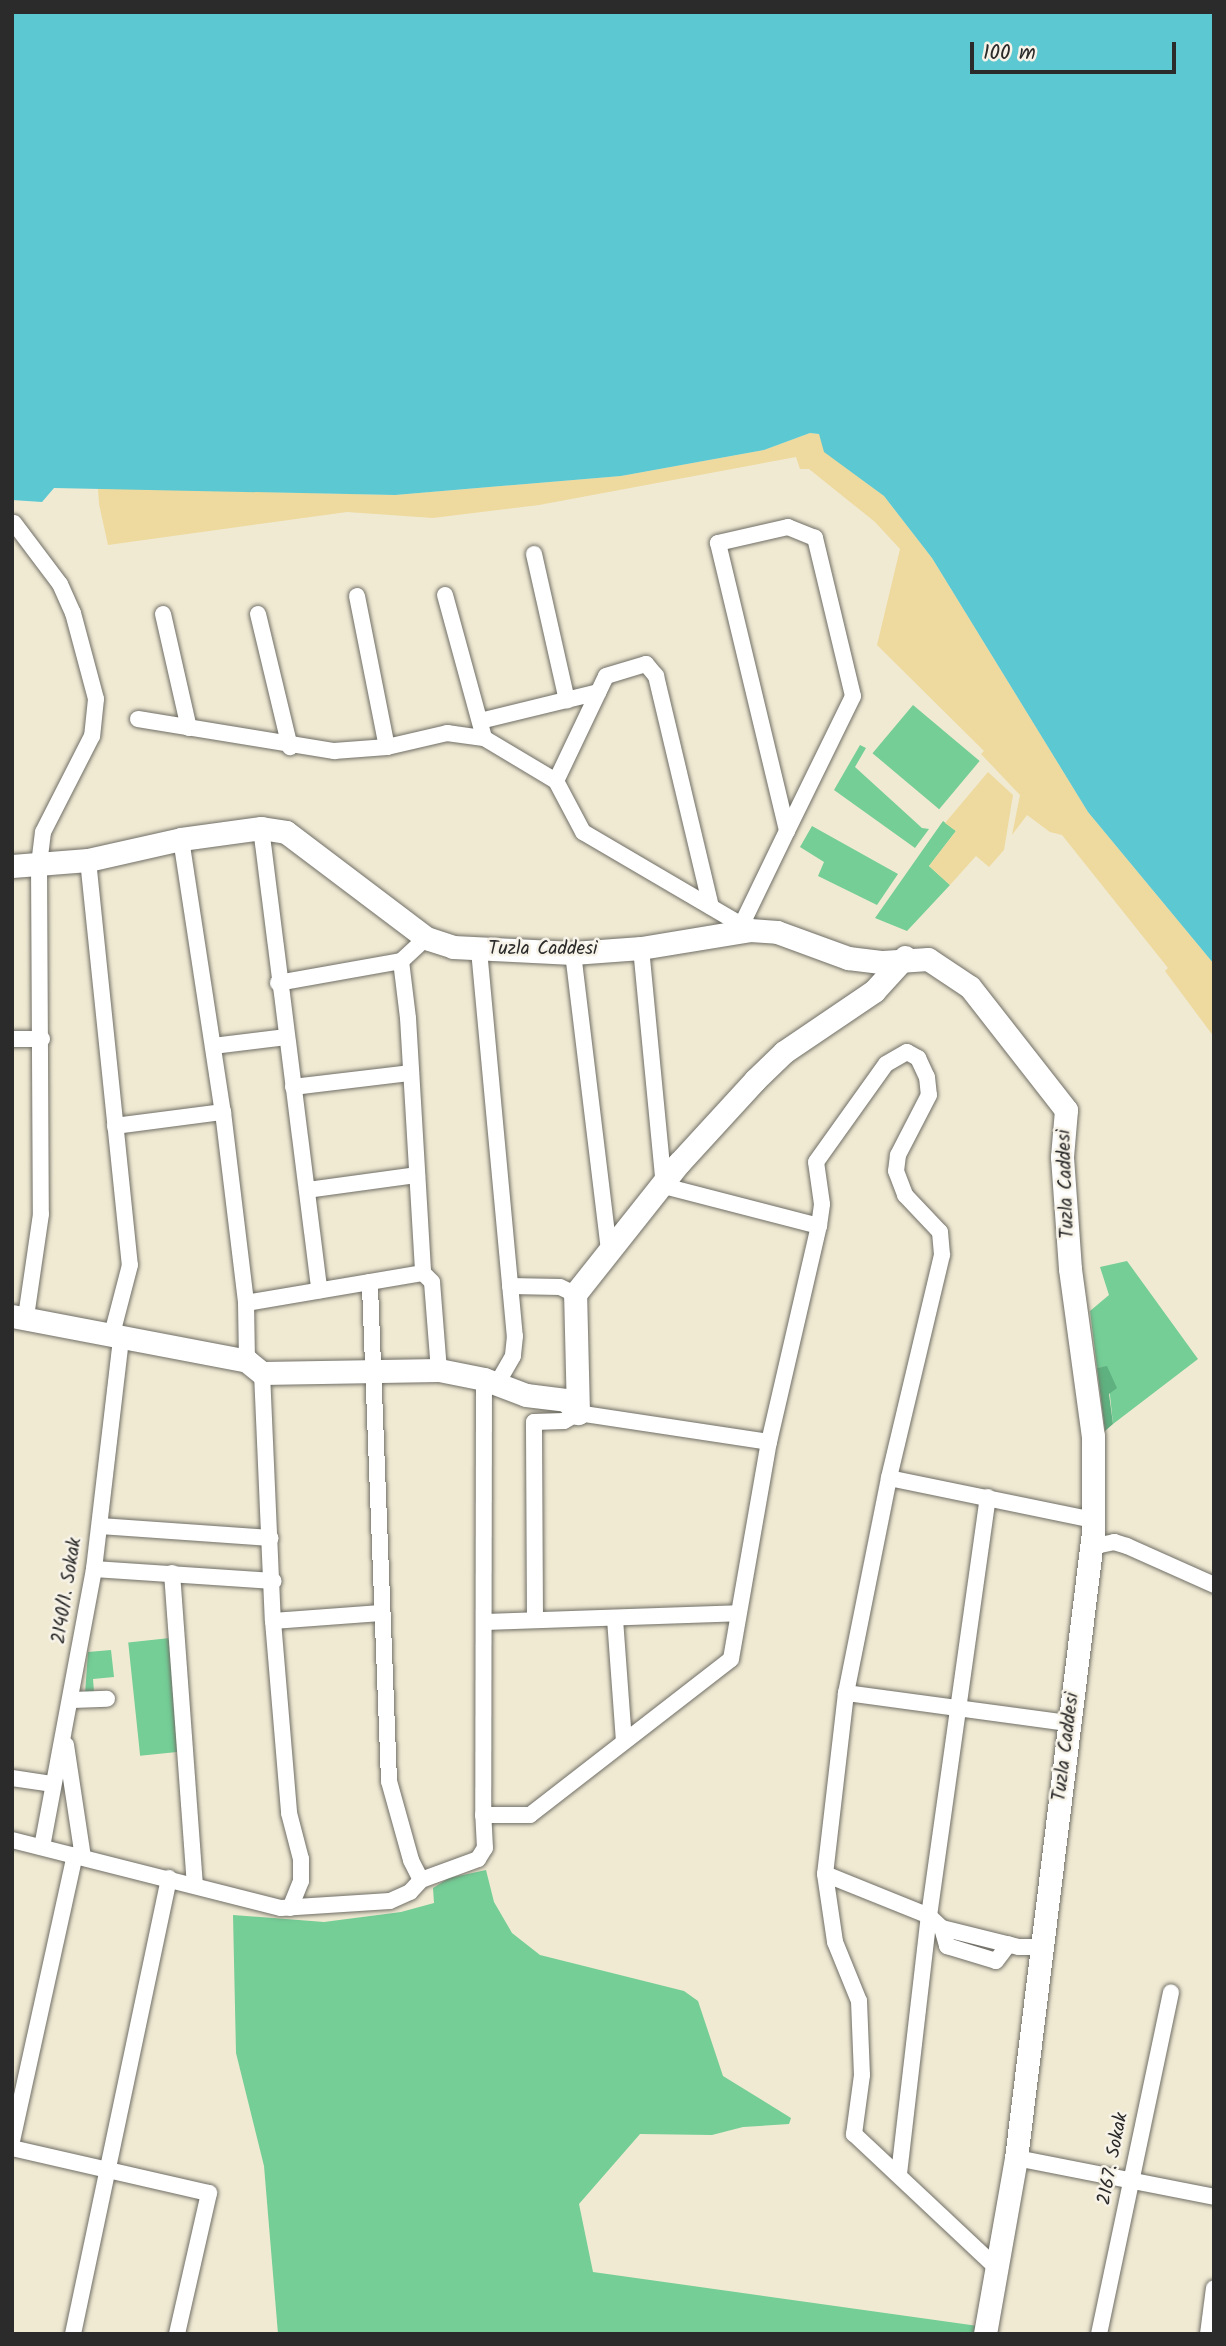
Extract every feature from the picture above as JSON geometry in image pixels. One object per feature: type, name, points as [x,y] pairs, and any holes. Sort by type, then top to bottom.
[{"type":"main road","name":"Tuzla Caddesi","points":[[12,866],[88,860],[181,839],[261,828],[286,832],[426,937],[479,950],[573,953],[641,948],[746,927],[777,932],[848,958],[883,962],[905,957],[928,959],[970,987],[1066,1110],[1062,1157],[1070,1269],[1093,1436],[1093,1520],[1044,1947],[1016,2158],[986,2334]]},
{"type":"main road","points":[[578,1413],[575,1294],[664,1186],[679,1163],[775,1061],[874,991],[905,957]]},
{"type":"main road","points":[[19,1316],[255,1367],[374,1374],[439,1370],[491,1381],[526,1395],[566,1400],[578,1413]]},
{"type":"street","points":[[14,523],[60,584],[73,613],[96,699],[92,736],[43,832],[39,863],[43,1039],[41,1214],[19,1316]]},
{"type":"street","points":[[138,719],[290,747],[334,751],[387,747],[447,733],[484,738],[556,781],[583,832],[746,927],[787,831],[853,696],[815,538],[788,527],[718,543],[787,831]]},
{"type":"street","points":[[534,554],[567,700]]},
{"type":"street","points":[[444,595],[484,738]]},
{"type":"street","points":[[357,596],[387,747]]},
{"type":"street","points":[[163,614],[189,728]]},
{"type":"street","points":[[258,614],[290,747]]},
{"type":"street","points":[[556,781],[606,676],[646,664],[656,676],[711,907]]},
{"type":"street","points":[[480,722],[599,692]]},
{"type":"street","points":[[261,828],[278,983],[319,1290]]},
{"type":"street","points":[[181,839],[223,1112],[255,1367],[271,1538],[274,1621],[289,1813],[300,1859],[301,1881],[290,1908]]},
{"type":"street","name":"2140/1. Sokak","points":[[42,1847],[52,1784],[65,1738],[94,1569],[116,1339],[130,1265],[88,860]]},
{"type":"street","points":[[278,983],[401,961],[426,937]]},
{"type":"street","points":[[641,948],[664,1186],[819,1226]]},
{"type":"street","points":[[12,1840],[290,1908],[390,1901],[410,1892],[421,1880],[478,1859],[485,1848],[485,1622],[491,1381],[513,1356],[510,1286],[479,950]]},
{"type":"street","points":[[573,953],[609,1252]]},
{"type":"street","points":[[401,961],[423,1273],[432,1282],[439,1370]]},
{"type":"street","points":[[213,1046],[286,1037]]},
{"type":"street","points":[[12,1039],[43,1039]]},
{"type":"street","points":[[483,1815],[530,1815],[731,1659],[769,1442],[819,1226],[822,1204],[816,1162],[886,1064],[907,1052],[918,1058],[927,1077],[929,1095],[898,1155],[898,1182],[940,1232],[942,1255],[889,1478],[846,1693],[825,1874],[835,1942],[859,2001],[862,2075],[854,2134],[999,2270]]},
{"type":"street","points":[[293,1087],[411,1073]]},
{"type":"street","points":[[115,1126],[223,1112]]},
{"type":"street","points":[[307,1190],[417,1175]]},
{"type":"street","points":[[246,1303],[423,1273]]},
{"type":"street","points":[[370,1282],[389,1781],[411,1860],[421,1880]]},
{"type":"street","points":[[510,1286],[560,1287],[575,1294]]},
{"type":"street","points":[[535,1620],[534,1422],[564,1421],[578,1413],[769,1442]]},
{"type":"street","points":[[889,1478],[1093,1520]]},
{"type":"street","points":[[899,2174],[929,1916],[988,1497]]},
{"type":"street","points":[[100,1526],[271,1538]]},
{"type":"street","points":[[1091,1547],[1114,1542],[1127,1546],[1214,1585]]},
{"type":"street","points":[[94,1569],[274,1581]]},
{"type":"street","points":[[172,1573],[195,1884]]},
{"type":"street","points":[[274,1621],[381,1613]]},
{"type":"street","points":[[485,1622],[738,1614]]},
{"type":"street","points":[[615,1619],[624,1741]]},
{"type":"street","points":[[846,1693],[1069,1723]]},
{"type":"street","points":[[72,1700],[107,1699]]},
{"type":"street","points":[[12,2141],[79,1856],[65,1738]]},
{"type":"street","points":[[12,1778],[52,1784]]},
{"type":"street","points":[[825,1874],[929,1916],[942,1928],[1009,1944],[1044,1947]]},
{"type":"street","points":[[74,2334],[169,1878]]},
{"type":"street","name":"2167. Sokak","points":[[1099,2334],[1171,1992]]},
{"type":"street","points":[[12,2148],[209,2193],[177,2334]]},
{"type":"street","points":[[1016,2158],[1214,2197]]},
{"type":"street","points":[[1208,2334],[1214,2288]]},
{"type":"green space","points":[[913,705],[980,761],[939,809],[873,753]]},
{"type":"green space","points":[[860,745],[866,748],[855,767],[922,828],[929,829],[915,848],[834,790]]},
{"type":"green space","points":[[943,821],[956,831],[929,866],[950,885],[907,931],[875,918]]},
{"type":"green space","points":[[812,826],[898,874],[877,905],[818,876],[824,862],[800,847]]},
{"type":"green space","points":[[1127,1261],[1198,1359],[1113,1424],[1107,1367],[1097,1368],[1090,1311],[1109,1295],[1100,1267]]},
{"type":"green space","points":[[1107,1366],[1117,1388],[1109,1394],[1113,1424],[1105,1431],[1097,1368]]},
{"type":"green space","points":[[170,1638],[182,1751],[140,1756],[128,1642]]},
{"type":"green space","points":[[111,1650],[114,1677],[93,1679],[94,1692],[85,1694],[88,1652]]},
{"type":"green space","points":[[486,1870],[494,1902],[512,1933],[540,1955],[684,1991],[698,2001],[723,2076],[791,2118],[789,2124],[743,2127],[712,2135],[640,2134],[579,2204],[593,2272],[978,2326],[975,2334],[278,2334],[264,2166],[236,2053],[233,1915],[324,1922],[401,1912],[434,1903],[433,1888],[449,1878]]},
{"type":"sand","points":[[810,433],[819,434],[825,452],[884,496],[932,558],[1088,812],[1214,964],[1214,1037],[1165,971],[1168,968],[1062,835],[1050,832],[1027,815],[1012,835],[1020,795],[981,754],[984,751],[877,645],[900,549],[875,522],[809,469],[800,469],[796,457],[539,505],[433,518],[347,512],[108,545],[99,504],[98,488],[395,495],[621,476],[764,450]]},
{"type":"sand","points":[[988,772],[1013,795],[1004,850],[989,867],[976,856],[950,885],[929,866],[956,831],[945,823]]},
{"type":"water","points":[[12,12],[1214,12],[1214,964],[1088,812],[932,558],[884,496],[824,452],[819,434],[810,433],[764,450],[621,476],[395,495],[54,488],[42,502],[12,500]]}]
